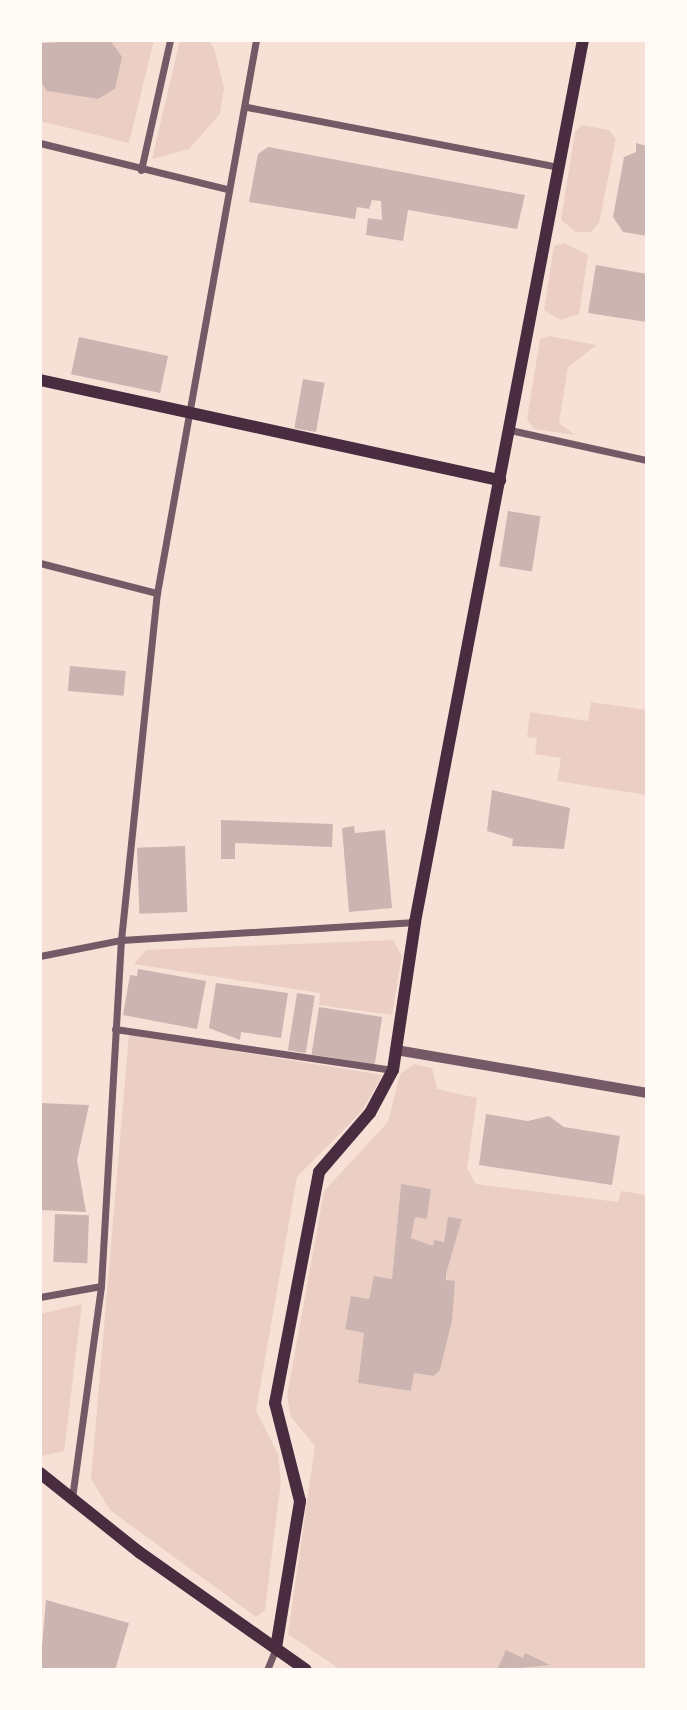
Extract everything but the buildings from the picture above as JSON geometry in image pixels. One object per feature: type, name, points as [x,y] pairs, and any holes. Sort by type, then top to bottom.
[{"type":"main road","points":[[276,1648],[300,1501],[275,1402],[319,1172],[370,1113],[393,1070],[415,922],[583,40]]},
{"type":"main road","points":[[40,380],[185,417],[500,480]]},
{"type":"main road","points":[[40,1473],[306,1670]]},
{"type":"street","points":[[141,170],[170,40]]},
{"type":"street","points":[[72,1499],[101,1286],[121,940],[157,593],[185,417],[227,189],[247,107],[256,40]]},
{"type":"street","points":[[247,107],[560,168]]},
{"type":"street","points":[[40,143],[227,189]]},
{"type":"street","points":[[510,430],[647,460]]},
{"type":"street","points":[[40,563],[157,593]]},
{"type":"street","points":[[40,956],[121,940],[415,922]]},
{"type":"street","points":[[115,1029],[393,1070]]},
{"type":"street","points":[[396,1050],[647,1093]]},
{"type":"street","points":[[40,1297],[101,1286]]},
{"type":"street","points":[[267,1670],[276,1648]]},
{"type":"shaded area","points":[[110,40],[154,40],[129,143],[40,121],[40,81],[47,91],[98,99],[115,89]]},
{"type":"shaded area","points":[[180,40],[209,40],[215,51],[224,88],[220,114],[189,149],[152,159]]},
{"type":"shaded area","points":[[582,125],[609,130],[616,139],[599,223],[591,232],[576,232],[561,220],[575,132]]},
{"type":"shaded area","points":[[564,243],[588,255],[579,314],[560,320],[544,310],[554,246]]},
{"type":"shaded area","points":[[549,336],[597,345],[568,367],[559,423],[575,435],[534,429],[527,419],[540,339]]},
{"type":"shaded area","points":[[591,702],[647,710],[647,795],[557,781],[561,758],[535,754],[537,738],[527,737],[530,712],[588,721]]},
{"type":"shaded area","points":[[393,940],[402,956],[392,1015],[319,1005],[320,993],[134,964],[146,950]]},
{"type":"shaded area","points":[[129,1034],[382,1075],[362,1111],[297,1177],[256,1411],[278,1454],[281,1481],[265,1610],[256,1617],[110,1510],[91,1479]]},
{"type":"shaded area","points":[[414,1064],[432,1068],[437,1089],[477,1098],[467,1168],[476,1184],[618,1202],[621,1191],[647,1195],[647,1670],[341,1670],[288,1634],[315,1446],[291,1417],[287,1396],[324,1191],[388,1122],[400,1074]],"holes":[[[401,1185],[431,1189],[427,1218],[415,1217],[411,1238],[433,1246],[444,1242],[448,1217],[462,1219],[446,1274],[452,1321],[440,1370],[434,1376],[414,1373],[411,1391],[358,1383],[364,1333],[345,1328],[351,1296],[369,1299],[374,1276],[392,1279]]]},
{"type":"shaded area","points":[[82,1304],[64,1451],[41,1456],[40,1314]]}]
